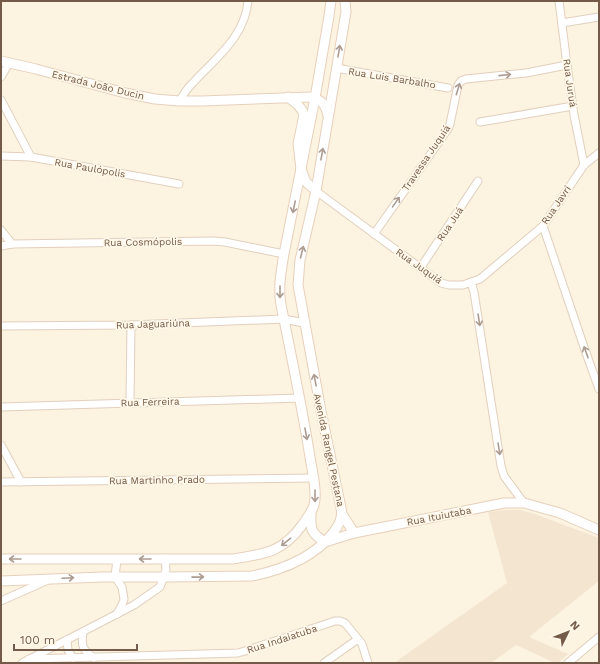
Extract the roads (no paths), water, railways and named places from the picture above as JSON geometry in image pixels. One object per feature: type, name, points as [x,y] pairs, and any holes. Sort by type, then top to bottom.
[{"type":"main road","points":[[301,169],[315,98],[331,1]]},
{"type":"main road","points":[[316,191],[346,12],[345,1]]},
{"type":"main road","name":"Estrada João Ducin","points":[[5,62],[125,93],[155,99],[202,101],[305,97],[315,98]]},
{"type":"main road","points":[[288,98],[298,105],[304,115],[298,144],[301,169],[306,182],[316,191]]},
{"type":"main road","points":[[315,98],[323,103],[328,117]]},
{"type":"main road","name":"Avenida Rangel Pestana","points":[[1,559],[233,558],[260,555],[275,550],[287,542],[299,530],[311,513],[315,499],[314,478],[280,296],[280,277],[301,169]]},
{"type":"main road","name":"Avenida Rangel Pestana","points":[[1,581],[102,576],[252,576],[279,569],[304,557],[325,542],[339,523],[342,514],[298,285],[300,260],[316,191]]},
{"type":"main road","name":"Rua Ituiutaba","points":[[325,542],[354,533],[504,503],[524,503]]},
{"type":"main road","points":[[524,503],[560,513],[599,530]]},
{"type":"main road","points":[[311,513],[310,525],[312,530],[325,542]]},
{"type":"main road","points":[[342,514],[354,533]]},
{"type":"street","points":[[179,101],[189,87],[231,43],[243,22],[248,1]]},
{"type":"street","name":"Rua Juruá","points":[[559,1],[573,106],[584,165]]},
{"type":"street","points":[[562,23],[599,17]]},
{"type":"street","points":[[1,76],[5,62]]},
{"type":"street","name":"Travessa Juquiá","points":[[374,234],[448,129],[458,85],[461,81],[466,79],[526,73],[567,65]]},
{"type":"street","name":"Rua Luis Barbalho","points":[[336,68],[448,88]]},
{"type":"street","points":[[1,100],[31,157]]},
{"type":"street","points":[[480,122],[573,106]]},
{"type":"street","name":"Rua Javri","points":[[471,282],[480,279],[543,226],[584,165],[599,153]]},
{"type":"street","name":"Rua Paulópolis","points":[[1,156],[31,157],[179,184]]},
{"type":"street","name":"Rua Juá","points":[[421,268],[478,181]]},
{"type":"street","name":"Rua Juquiá","points":[[316,191],[441,282],[449,285],[463,285],[471,282]]},
{"type":"street","points":[[543,226],[599,389]]},
{"type":"street","points":[[1,230],[12,244]]},
{"type":"street","name":"Rua Cosmópolis","points":[[1,246],[12,244],[213,241],[284,254]]},
{"type":"street","points":[[471,282],[474,292],[504,476],[524,503]]},
{"type":"street","name":"Rua Jaguariúna","points":[[1,326],[131,324],[284,319],[304,322]]},
{"type":"street","points":[[130,402],[131,324]]},
{"type":"street","name":"Rua Ferreira","points":[[1,407],[300,398]]},
{"type":"street","points":[[1,445],[21,482]]},
{"type":"street","name":"Rua Martinho Prado","points":[[1,482],[314,478]]},
{"type":"street","points":[[25,661],[134,605],[160,587],[166,570],[165,558]]},
{"type":"street","points":[[117,559],[115,577],[122,587],[124,599],[117,614]]},
{"type":"street","points":[[1,601],[50,579]]},
{"type":"street","name":"Rua Indaiatuba","points":[[25,661],[238,653],[335,621],[340,621],[345,623],[362,644],[368,663]]},
{"type":"street","points":[[83,632],[82,646],[94,658]]},
{"type":"street","points":[[568,663],[599,637]]},
{"type":"street","points":[[324,663],[358,638]]},
{"type":"street","points":[[67,640],[68,650],[73,658]]}]
